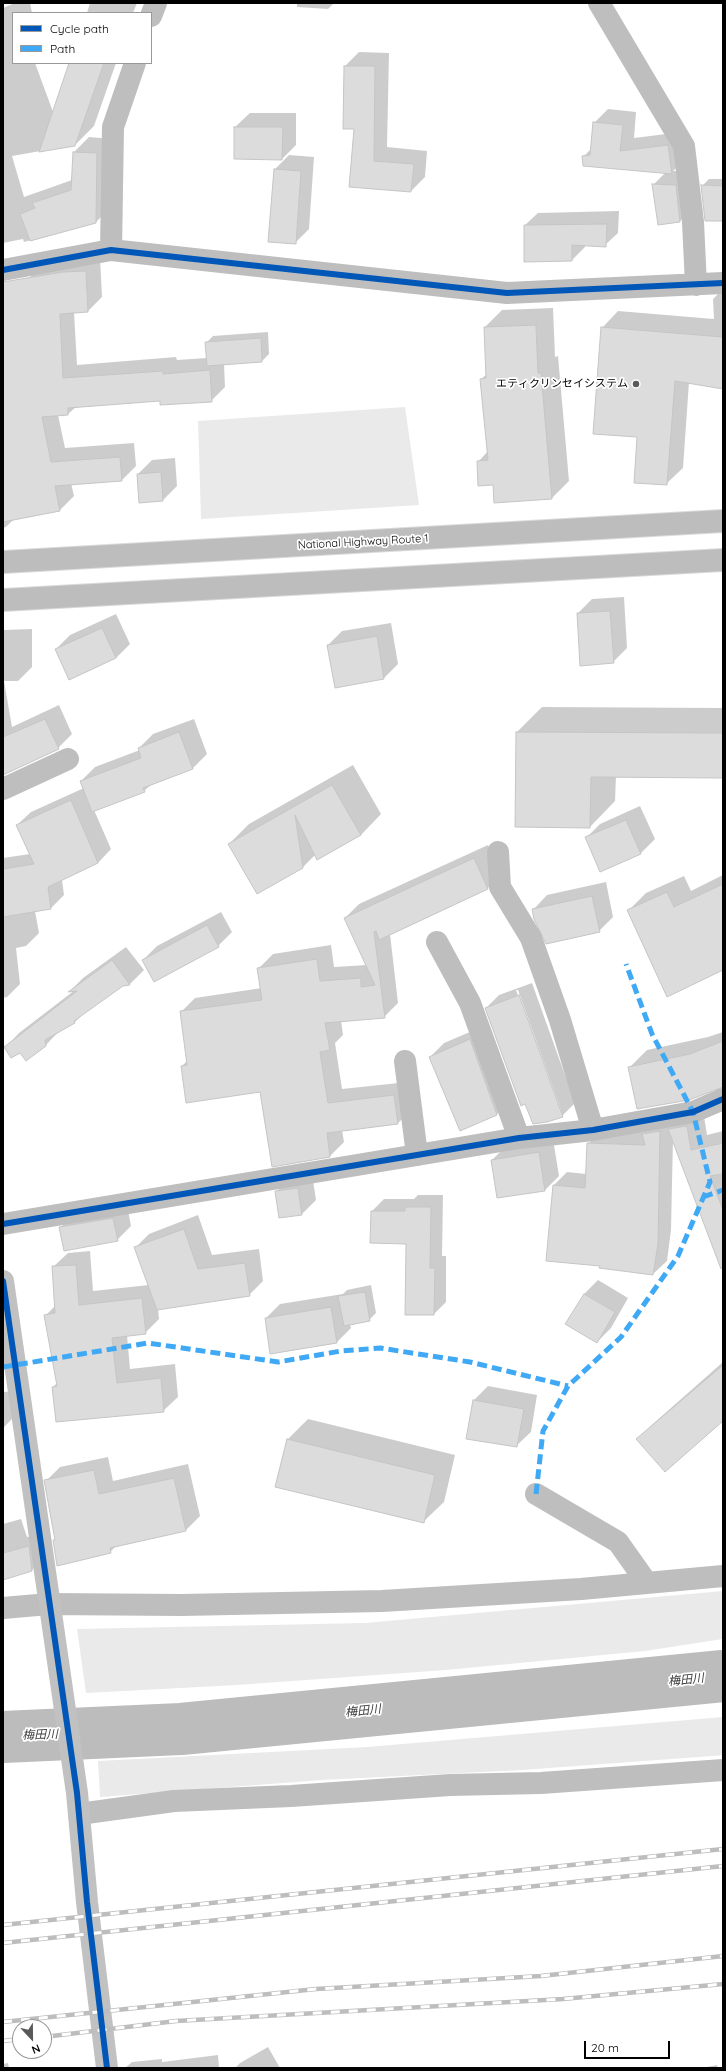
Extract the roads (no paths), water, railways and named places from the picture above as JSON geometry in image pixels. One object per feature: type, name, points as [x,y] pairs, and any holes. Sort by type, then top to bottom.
[{"type":"highway","name":"National Highway Route 1","points":[[3,562],[723,520]]},
{"type":"highway","points":[[3,600],[723,560]]},
{"type":"street","points":[[152,13],[156,3]]},
{"type":"street","points":[[599,3],[684,146],[693,222],[696,285]]},
{"type":"street","points":[[111,250],[113,127],[135,64]]},
{"type":"street","points":[[3,270],[111,250],[507,293],[723,283]]},
{"type":"street","points":[[3,789],[68,759]]},
{"type":"street","points":[[498,852],[500,887],[531,938],[560,1020],[593,1130]]},
{"type":"street","points":[[437,942],[470,1003],[519,1138]]},
{"type":"street","points":[[405,1061],[417,1155]]},
{"type":"street","points":[[3,1224],[519,1138],[593,1130],[693,1112],[723,1100]]},
{"type":"street","points":[[3,1281],[77,1792],[78,1814],[107,2068]]},
{"type":"street","points":[[536,1494],[618,1542],[647,1583]]},
{"type":"street","points":[[3,1608],[49,1604],[315,1604],[448,1598],[723,1576]]},
{"type":"street","points":[[78,1814],[174,1801],[291,1796],[450,1785],[541,1783],[723,1770]]},
{"type":"waterway","name":"梅田川","points":[[3,1737],[181,1729],[723,1676]]},
{"type":"railway","points":[[3,1925],[723,1849]]},
{"type":"railway","points":[[3,1943],[723,1866]]},
{"type":"railway","points":[[3,2022],[316,1989],[541,1976],[723,1956]]},
{"type":"railway","points":[[52,2036],[176,2021],[563,1999],[723,1984]]},
{"type":"railway","points":[[3,2041],[12,2040]]},
{"type":"place","name":"エティクリンセイシステム","points":[[636,384]]}]
